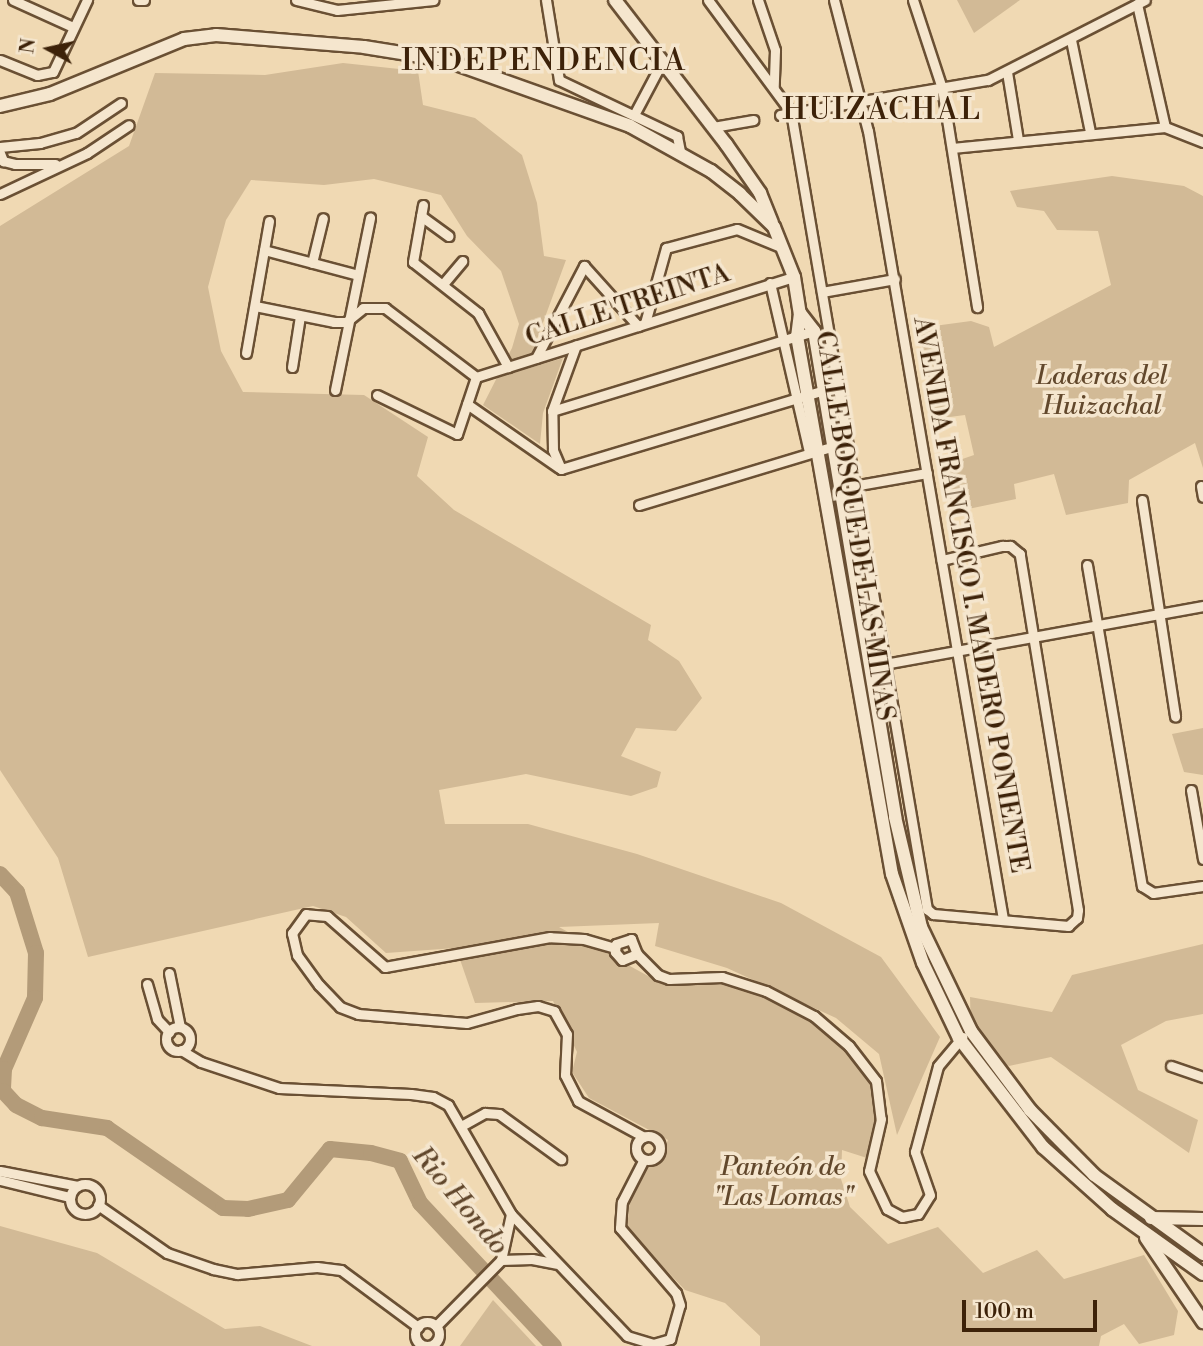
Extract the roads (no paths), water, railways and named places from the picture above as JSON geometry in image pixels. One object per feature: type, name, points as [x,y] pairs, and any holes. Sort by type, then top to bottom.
[{"type":"main road","points":[[615,0],[760,193],[785,249],[794,277],[800,313]]},
{"type":"main road","points":[[0,106],[50,94],[184,39],[216,35],[364,47],[445,60],[619,122],[680,152],[740,194],[774,227]]},
{"type":"main road","name":"CALLE BOSQUE DE LAS MINAS","points":[[800,313],[814,331],[911,899],[936,962],[971,1031],[1065,1148],[1151,1219],[1203,1254]]},
{"type":"main road","name":"CALLE BOSQUE DE LAS MINAS","points":[[800,313],[797,336],[803,394],[898,902],[959,1038],[1043,1147],[1076,1180],[1203,1274]]},
{"type":"main road","points":[[1151,1219],[1203,1219]]},
{"type":"main road","points":[[1140,1229],[1203,1322]]},
{"type":"street","points":[[13,0],[73,27]]},
{"type":"street","points":[[0,60],[47,75],[53,72],[88,0]]},
{"type":"street","points":[[138,0],[144,0]]},
{"type":"street","points":[[296,0],[337,10],[433,0]]},
{"type":"street","points":[[546,0],[554,70],[563,83],[635,113],[677,136],[680,152]]},
{"type":"street","points":[[708,0],[791,112],[927,909],[933,914],[1068,926],[1077,918],[1078,910],[1020,554],[1002,546],[942,560]]},
{"type":"street","points":[[758,0],[775,51],[774,88]]},
{"type":"street","name":"AVENIDA FRANCISCO I. MADERO PONIENTE","points":[[834,0],[862,103],[895,279],[1003,919]]},
{"type":"street","points":[[913,0],[942,88],[977,307]]},
{"type":"street","points":[[780,115],[942,88],[1007,72],[1141,2],[1165,127]]},
{"type":"street","points":[[1071,40],[1090,132]]},
{"type":"street","points":[[635,113],[662,62]]},
{"type":"street","points":[[1007,72],[1018,140]]},
{"type":"street","points":[[2,144],[40,143],[76,133],[121,103]]},
{"type":"street","points":[[713,127],[753,120]]},
{"type":"street","points":[[0,194],[56,164],[87,153],[129,125]]},
{"type":"street","points":[[953,148],[1090,132],[1165,127],[1203,142]]},
{"type":"street","points":[[0,153],[3,161],[15,164],[56,164]]},
{"type":"street","points":[[423,205],[415,264],[478,313],[508,366]]},
{"type":"street","points":[[421,216],[449,236]]},
{"type":"street","points":[[312,262],[323,218]]},
{"type":"street","points":[[335,390],[346,323],[370,218]]},
{"type":"street","points":[[246,353],[269,221]]},
{"type":"street","points":[[536,358],[584,266],[642,325],[666,248],[737,229],[785,249]]},
{"type":"street","points":[[264,250],[358,275]]},
{"type":"street","points":[[443,284],[461,261]]},
{"type":"street","name":"CALLE TREINTA","points":[[476,377],[794,277]]},
{"type":"street","points":[[822,292],[895,279]]},
{"type":"street","points":[[770,284],[784,341],[803,394]]},
{"type":"street","points":[[346,323],[354,313],[373,305],[397,313],[476,377],[457,434],[377,396]]},
{"type":"street","points":[[255,306],[346,323]]},
{"type":"street","points":[[292,367],[300,316]]},
{"type":"street","points":[[552,411],[814,331]]},
{"type":"street","points":[[561,469],[553,450],[552,411],[576,345]]},
{"type":"street","points":[[561,469],[803,394],[824,390]]},
{"type":"street","points":[[467,404],[561,469]]},
{"type":"street","points":[[639,505],[834,446]]},
{"type":"street","points":[[853,486],[927,473]]},
{"type":"street","points":[[1201,486],[1203,496]]},
{"type":"street","points":[[1142,500],[1175,716]]},
{"type":"street","points":[[1087,565],[1142,886],[1153,893],[1203,886]]},
{"type":"street","points":[[884,664],[958,648],[1203,606]]},
{"type":"street","points":[[1191,790],[1203,859]]},
{"type":"street","points":[[637,954],[625,961],[615,948],[584,939],[550,937],[385,967],[327,916],[306,914],[292,933],[297,955],[319,985],[340,1007],[358,1014],[467,1023],[538,1006],[554,1011],[568,1034],[565,1075],[578,1101],[644,1137],[654,1138],[660,1145],[653,1158],[644,1159]]},
{"type":"street","points":[[615,948],[627,938],[637,945],[637,954],[658,975],[669,979],[722,977],[766,991],[814,1016],[849,1045],[876,1081],[881,1119],[869,1171],[887,1209],[902,1217],[918,1214],[930,1195],[915,1152],[938,1066],[959,1038],[971,1031]]},
{"type":"street","points":[[169,973],[180,1027],[190,1038],[181,1050]]},
{"type":"street","points":[[147,984],[157,1019],[169,1032]]},
{"type":"street","points":[[169,1032],[180,1027]]},
{"type":"street","points":[[169,1032],[167,1044],[201,1062],[279,1088],[433,1097],[448,1105],[463,1125],[511,1214],[635,1342],[653,1344],[670,1339],[680,1318],[676,1293],[623,1236],[618,1219],[626,1190],[644,1159]]},
{"type":"street","points":[[1171,1066],[1203,1077]]},
{"type":"street","points":[[463,1125],[485,1113],[499,1114],[561,1159]]},
{"type":"street","points":[[644,1137],[636,1149],[644,1159]]},
{"type":"street","points":[[0,1171],[95,1188],[98,1205],[167,1253],[212,1269],[237,1274],[317,1267],[341,1270],[418,1327]]},
{"type":"street","points":[[0,1180],[70,1197]]},
{"type":"street","points":[[70,1197],[78,1186]]},
{"type":"street","points":[[70,1197],[75,1209],[83,1213],[98,1205]]},
{"type":"street","points":[[438,1324],[499,1263],[511,1214]]},
{"type":"street","points":[[499,1263],[532,1259],[557,1264]]},
{"type":"street","points":[[425,1322],[438,1324],[441,1342],[424,1345],[416,1337],[418,1327],[425,1322]]},
{"type":"waterway","name":"Rio Hondo","points":[[0,874],[17,892],[36,953],[35,998],[4,1069],[3,1091],[16,1105],[42,1118],[107,1128],[223,1208],[248,1209],[288,1200],[330,1149],[371,1153],[400,1161],[420,1203],[554,1346]]},
{"type":"district","name":"INDEPENDENCIA","points":[[544,61]]},
{"type":"district","name":"HUIZACHAL","points":[[882,110]]},
{"type":"park label","name":"Laderas del Huizachal","points":[[1102,392]]},
{"type":"park label","name":"Panteón de \"Las Lomas\"","points":[[783,1183]]}]
